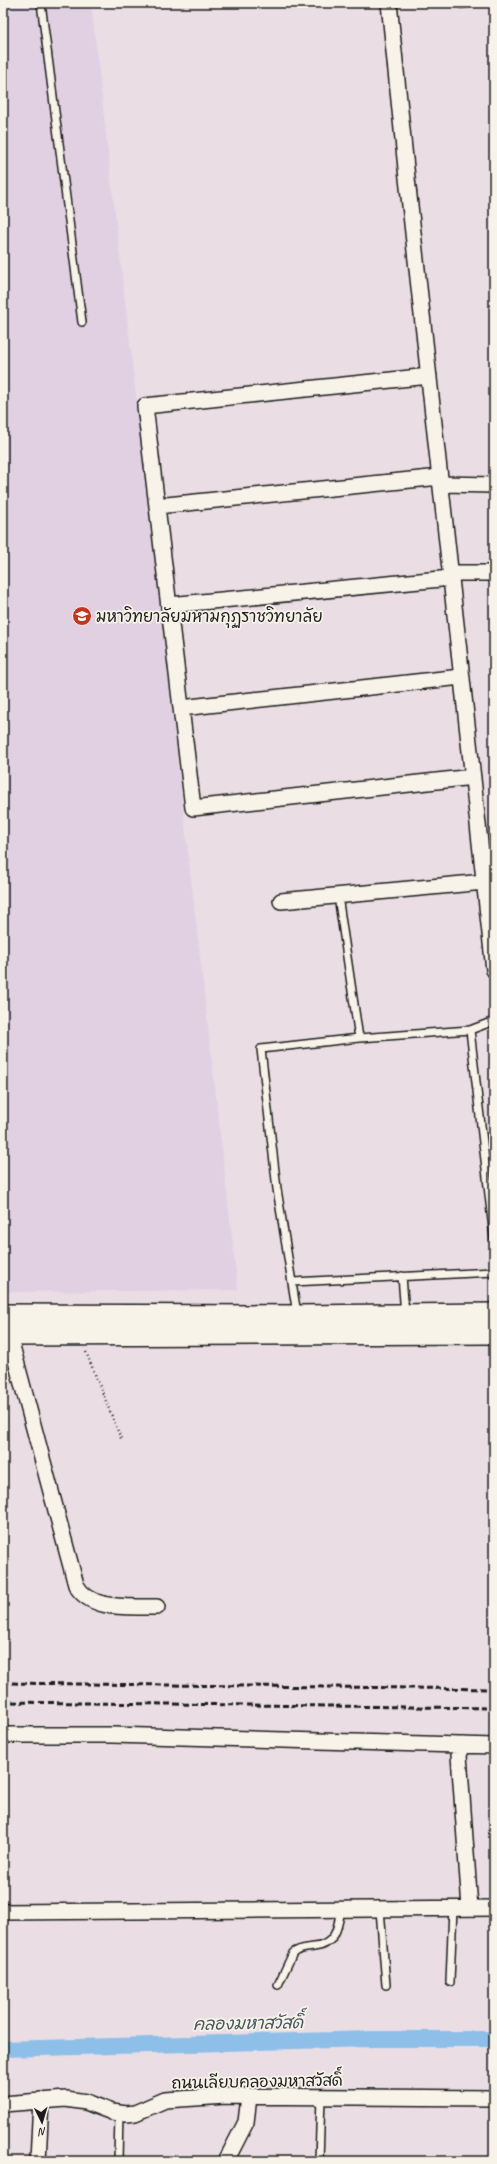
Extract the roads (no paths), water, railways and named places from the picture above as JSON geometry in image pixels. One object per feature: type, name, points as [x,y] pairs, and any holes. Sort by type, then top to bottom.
[{"type":"main road","points":[[3,1315],[297,1316],[494,1314]]},
{"type":"main road","points":[[6,1335],[494,1333]]},
{"type":"street","points":[[389,3],[494,970]]},
{"type":"street","points":[[429,376],[145,406],[193,808],[473,777]]},
{"type":"street","points":[[157,506],[440,480],[494,485]]},
{"type":"street","points":[[169,605],[450,575],[494,573]]},
{"type":"street","points":[[181,708],[462,677]]},
{"type":"street","points":[[281,901],[484,882]]},
{"type":"street","points":[[6,1335],[76,1586],[84,1597],[98,1603],[157,1607]]},
{"type":"street","points":[[3,1735],[112,1736],[494,1746]]},
{"type":"street","points":[[463,1745],[459,1755],[470,1908]]},
{"type":"street","points":[[3,1912],[494,1908]]},
{"type":"street","points":[[226,2161],[246,2122],[250,2097]]},
{"type":"street","name":"ถนนเลียบคลองมหาสวัสดิ์","points":[[3,2104],[42,2100],[76,2100],[119,2114],[135,2113],[165,2100],[250,2097],[494,2098]]},
{"type":"street","points":[[38,2161],[42,2100]]},
{"type":"lane","points":[[41,3],[82,322]]},
{"type":"lane","points":[[460,4],[469,3]]},
{"type":"lane","points":[[338,896],[359,1038]]},
{"type":"lane","points":[[297,1316],[277,1189],[261,1049],[359,1038],[470,1030],[494,1021]]},
{"type":"lane","points":[[470,1030],[492,1207],[494,1238]]},
{"type":"lane","points":[[292,1282],[494,1272]]},
{"type":"lane","points":[[402,1276],[405,1315]]},
{"type":"lane","points":[[450,1982],[453,1908]]},
{"type":"lane","points":[[278,1985],[293,1953],[298,1950],[321,1946],[332,1940],[336,1932],[341,1909]]},
{"type":"lane","points":[[380,1909],[386,1985]]},
{"type":"lane","points":[[319,2161],[321,2097]]},
{"type":"lane","points":[[118,2161],[119,2114]]},
{"type":"waterway","name":"คลองมหาสวัสดิ์","points":[[3,2049],[374,2039],[494,2039]]},
{"type":"railway","points":[[3,1683],[494,1689]]},
{"type":"railway","points":[[3,1702],[494,1708]]},
{"type":"place","name":"มหาวิทยาลัยมหามกุฏราชวิทยาลัย","points":[[82,616]]}]
